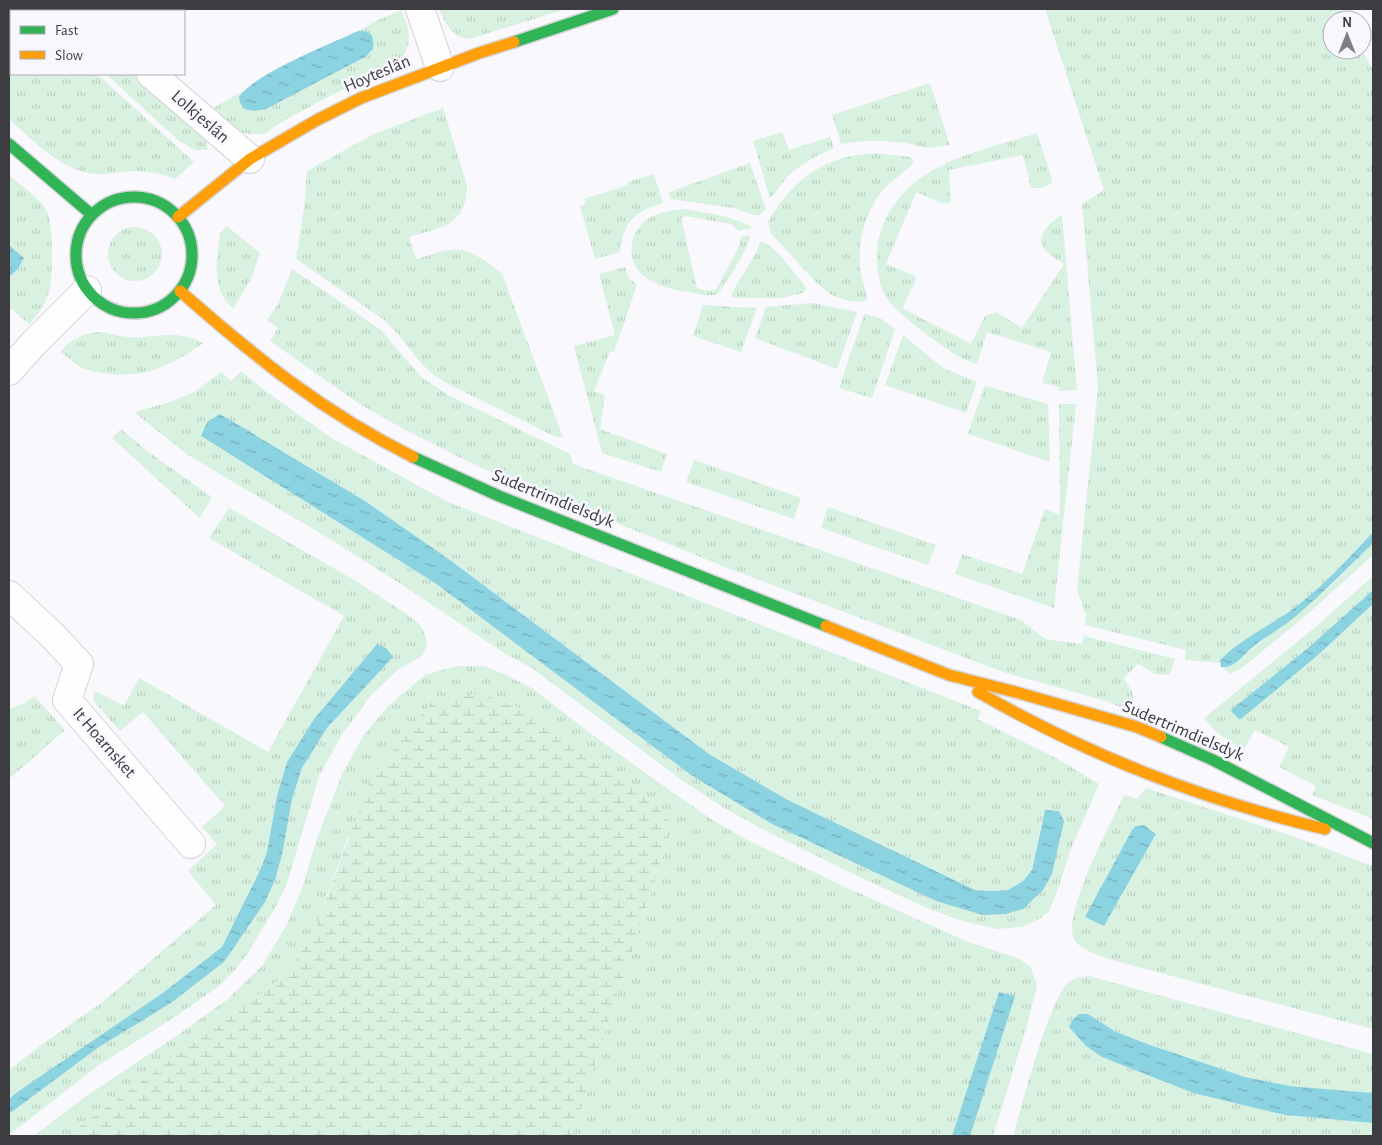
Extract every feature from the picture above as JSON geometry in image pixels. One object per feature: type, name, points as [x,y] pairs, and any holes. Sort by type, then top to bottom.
[{"type":"street","points":[[420,9],[440,66]]},
{"type":"street","name":"Hoyteslân","points":[[178,217],[250,159],[317,120],[361,98],[440,66],[613,9]]},
{"type":"street","name":"Lolkjeslân","points":[[152,75],[250,159]]},
{"type":"street","points":[[9,144],[92,215]]},
{"type":"street","points":[[136,197],[159,202],[178,217],[189,234],[193,253],[190,274],[180,291],[160,307],[134,314],[108,307],[87,290],[78,272],[76,252],[80,232],[92,215],[112,201],[136,197]]},
{"type":"street","points":[[9,371],[87,290]]},
{"type":"street","name":"Sudertrimdielsdyk","points":[[180,291],[241,345],[314,399],[386,442],[442,471],[499,496],[949,675],[1137,727],[1213,760],[1368,841]]},
{"type":"street","name":"It Hoarnsket","points":[[9,595],[53,636],[79,664],[68,700],[191,844]]},
{"type":"street","name":"Sudertrimdielsdyk","points":[[949,675],[1012,711],[1086,749],[1149,774],[1208,796],[1280,818],[1368,841]]},
{"type":"green space","points":[[9,9],[26,9],[10,10],[10,75],[98,75],[194,162],[175,179],[142,171],[95,174],[82,171],[59,161],[9,119]]},
{"type":"green space","points":[[439,9],[566,9],[469,39],[463,38],[450,28]]},
{"type":"green space","points":[[1045,9],[1340,9],[1322,10],[1322,60],[1368,60],[1373,70],[1373,532],[1310,596],[1235,647],[1220,660],[1220,663],[1185,660],[1186,650],[1085,625],[1086,615],[1077,590],[1098,388],[1082,204],[1104,190]]},
{"type":"green space","points":[[401,10],[407,24],[409,37],[407,49],[399,63],[381,73],[343,89],[264,134],[239,131],[208,111],[243,91],[239,97],[365,31],[358,31],[376,21]]},
{"type":"green space","points":[[107,75],[134,75],[206,141],[208,148],[207,150],[195,150],[178,140]]},
{"type":"green space","points":[[930,83],[950,145],[927,148],[885,141],[841,144],[832,115]]},
{"type":"green space","points":[[443,108],[467,185],[466,199],[457,217],[450,223],[409,237],[416,259],[446,251],[464,251],[484,260],[502,274],[563,437],[556,437],[450,385],[433,374],[383,319],[296,259],[304,208],[307,171],[374,134]]},
{"type":"green space","points":[[782,132],[789,150],[830,137],[834,148],[797,168],[770,198],[753,141]]},
{"type":"green space","points":[[1037,133],[1052,179],[1051,183],[1042,188],[1031,188],[1023,155],[949,170],[951,202],[945,204],[916,192],[886,264],[915,276],[916,280],[902,308],[971,344],[985,316],[996,312],[1022,328],[1064,264],[1047,252],[1041,241],[1044,231],[1048,226],[1062,215],[1077,390],[1059,391],[1059,387],[1042,383],[1051,352],[987,332],[977,364],[956,355],[938,343],[893,306],[884,294],[878,272],[878,246],[880,233],[885,221],[899,199],[918,180],[944,164],[975,152]]},
{"type":"green space","points":[[874,153],[910,157],[914,161],[909,168],[883,190],[867,218],[861,240],[860,262],[867,300],[858,302],[835,296],[819,285],[771,234],[768,222],[788,193],[812,172],[840,159]]},
{"type":"green space","points":[[750,163],[766,209],[758,216],[733,208],[671,199],[669,192]]},
{"type":"green space","points":[[654,174],[663,203],[645,210],[632,219],[624,233],[620,252],[595,259],[580,206],[586,204],[584,199],[628,185],[628,182]]},
{"type":"green space","points":[[9,175],[44,207],[51,228],[50,288],[43,307],[29,324],[9,307],[9,275],[24,258],[9,245]]},
{"type":"green space","points":[[685,209],[724,216],[751,226],[751,228],[739,231],[731,224],[685,216],[681,218],[697,288],[709,291],[716,289],[739,247],[741,237],[750,235],[742,257],[718,294],[699,294],[660,285],[649,280],[639,271],[632,257],[635,234],[645,221],[659,214]]},
{"type":"green space","points":[[227,226],[260,253],[252,277],[233,309],[221,292],[217,274],[220,233]]},
{"type":"green space","points":[[130,227],[140,227],[150,231],[158,239],[162,254],[158,269],[150,277],[140,281],[130,281],[120,277],[112,269],[108,259],[108,249],[112,239],[120,231]]},
{"type":"green space","points":[[760,242],[770,246],[789,266],[804,285],[806,289],[803,293],[781,298],[731,297],[756,253]]},
{"type":"green space","points":[[625,267],[629,278],[637,285],[614,352],[610,351],[594,391],[605,395],[600,429],[667,454],[661,472],[602,453],[574,346],[615,335],[599,274]]},
{"type":"green space","points":[[292,269],[381,330],[421,377],[448,395],[570,454],[573,464],[1021,620],[1045,639],[1082,644],[1084,636],[1175,659],[1170,675],[1155,674],[1138,664],[1124,678],[1133,697],[1130,711],[1103,700],[1006,673],[730,569],[479,467],[407,431],[358,403],[270,341],[278,328],[267,320],[278,304]]},
{"type":"green space","points":[[812,303],[857,312],[837,369],[755,338],[766,307]]},
{"type":"green space","points":[[703,305],[757,308],[741,352],[693,336]]},
{"type":"green space","points":[[864,314],[880,318],[895,329],[872,398],[839,388]]},
{"type":"green space","points":[[102,332],[134,337],[181,336],[203,343],[167,365],[130,374],[101,373],[87,369],[76,364],[60,352],[79,337]]},
{"type":"green space","points":[[903,335],[943,368],[977,382],[966,413],[885,385]]},
{"type":"green space","points":[[241,371],[264,390],[333,439],[448,502],[981,711],[977,719],[1058,759],[1099,784],[1071,849],[1049,911],[1041,918],[1022,927],[997,929],[963,921],[929,909],[760,828],[721,806],[683,781],[532,668],[507,655],[325,536],[188,455],[134,412],[171,402],[196,391],[221,372],[231,381]],"holes":[[[207,422],[302,464],[365,501],[450,560],[709,754],[786,799],[975,890],[1008,890],[1022,881],[1032,870],[1044,810],[1034,900],[936,901],[772,824],[691,775],[435,583],[201,436]]]},
{"type":"green space","points":[[984,387],[1048,404],[1050,462],[968,434]]},
{"type":"green space","points":[[1059,404],[1076,404],[1054,608],[955,574],[962,554],[1022,574],[1045,509],[1060,515]]},
{"type":"green space","points":[[121,429],[147,451],[212,497],[200,518],[112,438]]},
{"type":"green space","points":[[694,460],[801,498],[794,519],[686,482]]},
{"type":"green space","points":[[828,507],[936,545],[928,565],[821,528]]},
{"type":"green space","points":[[229,508],[356,581],[408,615],[421,626],[427,640],[426,648],[421,657],[400,668],[371,695],[341,736],[319,776],[286,886],[246,956],[232,973],[218,987],[99,1065],[9,1135],[9,1114],[99,1047],[171,1003],[224,962],[275,880],[282,855],[292,799],[302,768],[327,728],[392,657],[377,644],[314,719],[287,762],[277,796],[267,852],[222,947],[164,992],[9,1099],[9,1070],[104,1001],[216,905],[188,871],[217,844],[202,827],[225,806],[143,712],[120,731],[96,704],[93,698],[95,691],[124,706],[139,678],[268,752],[344,616],[209,538]]},
{"type":"green space","points":[[1373,543],[1373,555],[1310,612],[1242,668],[1230,674],[1224,668],[1235,663],[1334,583]]},
{"type":"green space","points":[[1373,576],[1373,590],[1308,648],[1232,709],[1318,655],[1373,604],[1373,819],[1312,795],[1316,786],[1279,767],[1289,747],[1255,730],[1244,750],[1216,732],[1204,718],[1319,624]]},
{"type":"green space","points":[[457,666],[484,666],[533,689],[672,792],[711,819],[751,842],[968,942],[1020,959],[1031,968],[1037,986],[1026,1029],[993,1136],[572,1136],[673,825],[348,837],[312,938],[279,980],[67,1136],[34,1136],[82,1099],[228,999],[262,966],[286,926],[302,889],[315,844],[343,772],[364,735],[389,705],[425,675]]},
{"type":"green space","points":[[461,694],[482,694],[529,711],[648,798],[673,825],[572,1136],[67,1136],[279,980],[312,938],[371,778],[432,702]]},
{"type":"green space","points":[[34,696],[65,730],[9,779],[9,709],[25,703]]},
{"type":"green space","points":[[1146,788],[1295,837],[1373,866],[1373,1029],[1111,960],[1094,954],[1080,946],[1075,941],[1072,929],[1074,912],[1089,869],[1124,795],[1137,799]],"holes":[[[1144,825],[1156,834],[1104,926],[1086,917]]]},
{"type":"green space","points":[[1089,976],[1373,1054],[1373,1093],[1290,1086],[1245,1077],[1202,1064],[1116,1032],[1088,1015],[1102,1057],[1193,1093],[1285,1115],[1373,1123],[1373,1136],[1013,1136],[1045,1029],[1062,991],[1070,981]]},
{"type":"water","points":[[358,31],[369,33],[373,37],[373,49],[365,57],[266,109],[254,111],[245,109],[240,103],[239,97],[247,88],[276,69]]},
{"type":"water","points":[[9,245],[24,258],[18,269],[10,276]]},
{"type":"water","points":[[220,414],[365,501],[450,560],[709,754],[786,799],[975,890],[1008,890],[1023,881],[1032,870],[1045,810],[1059,811],[1064,821],[1052,874],[1043,890],[1023,909],[1006,914],[983,915],[936,901],[772,824],[691,775],[435,583],[201,436],[207,422]]},
{"type":"water","points":[[1373,532],[1373,543],[1306,607],[1234,664],[1221,667],[1220,660],[1227,653],[1310,596]]},
{"type":"water","points":[[1373,590],[1373,604],[1318,655],[1241,719],[1231,711],[1308,648]]},
{"type":"water","points":[[377,644],[386,648],[393,657],[327,728],[302,768],[292,799],[282,855],[275,880],[265,902],[224,962],[171,1003],[99,1047],[9,1114],[9,1099],[16,1093],[164,992],[222,947],[267,852],[277,796],[287,762],[314,719]]},
{"type":"water","points":[[1144,825],[1156,834],[1104,926],[1085,917],[1132,830],[1136,826]]},
{"type":"water","points":[[999,992],[1015,996],[970,1136],[952,1136]]},
{"type":"water","points":[[1079,1014],[1088,1014],[1116,1032],[1245,1077],[1290,1086],[1373,1093],[1373,1123],[1285,1115],[1193,1093],[1102,1057],[1086,1046],[1069,1027],[1073,1019]]},
{"type":"traffic: fast","points":[[514,42],[613,9]]},
{"type":"traffic: fast","points":[[9,144],[92,215]]},
{"type":"traffic: fast","points":[[134,197],[156,202],[175,214],[187,233],[192,255],[187,277],[175,296],[156,308],[134,313],[112,308],[93,296],[81,277],[76,255],[81,233],[93,214],[112,202],[134,197]]},
{"type":"traffic: fast","points":[[413,457],[499,496],[826,626]]},
{"type":"traffic: fast","points":[[1161,737],[1213,760],[1373,843]]},
{"type":"traffic: slow","points":[[178,217],[250,159],[317,120],[361,98],[479,53],[514,42]]},
{"type":"traffic: slow","points":[[180,291],[263,361],[291,382],[349,421],[413,457]]},
{"type":"traffic: slow","points":[[826,626],[949,675],[1137,727],[1161,737]]},
{"type":"traffic: slow","points":[[978,692],[1062,736],[1104,756],[1147,773],[1234,804],[1325,829]]}]
